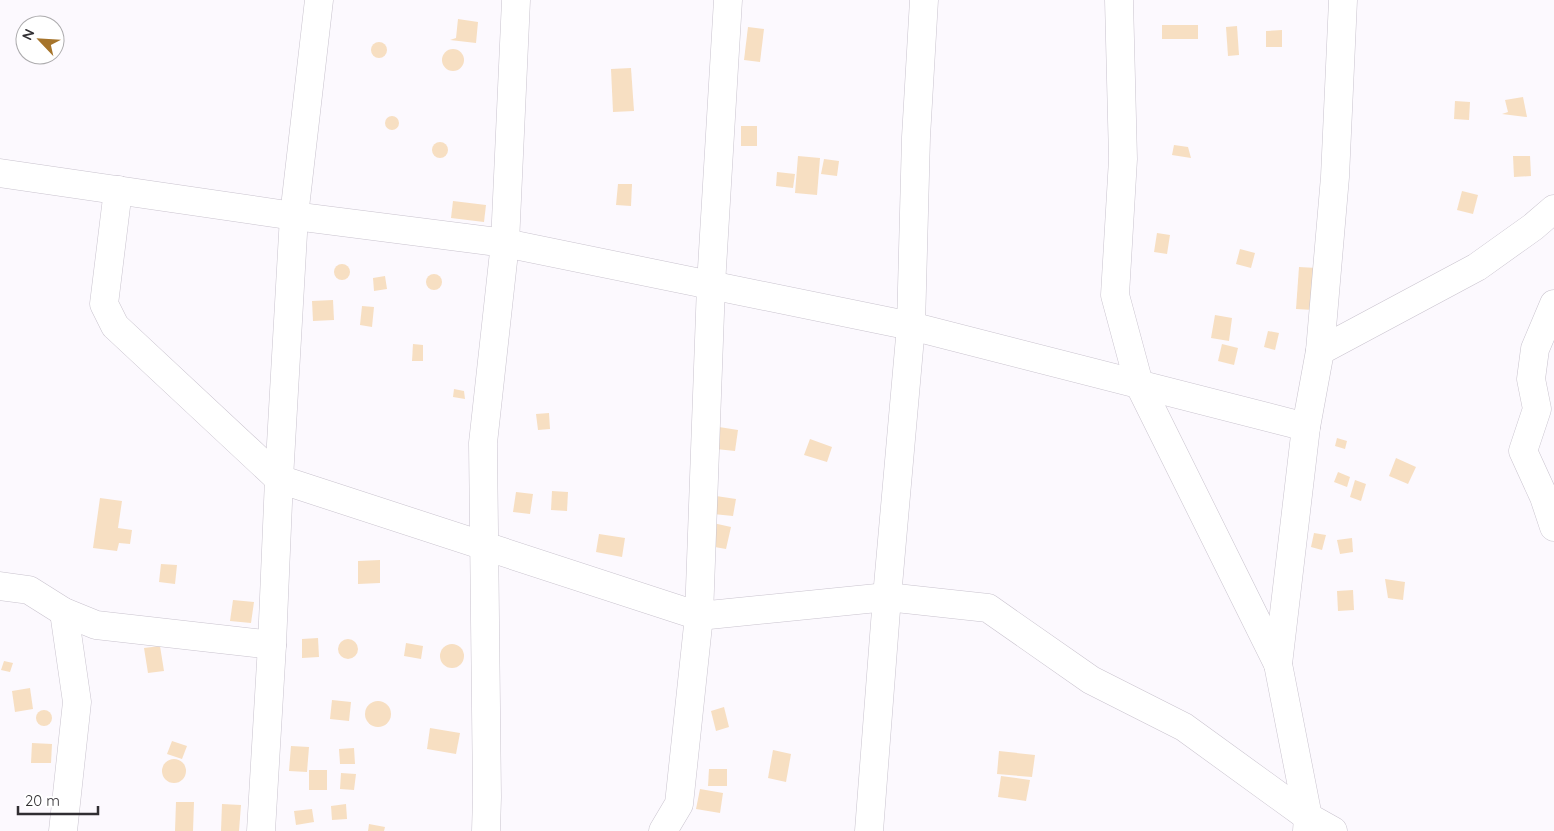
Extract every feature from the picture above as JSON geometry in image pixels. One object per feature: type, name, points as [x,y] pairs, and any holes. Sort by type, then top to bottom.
[{"type":"street","points":[[261,831],[294,216],[320,0]]},
{"type":"street","points":[[486,831],[483,443],[505,243],[516,0]]},
{"type":"street","points":[[663,831],[679,804],[699,616],[711,285],[728,0]]},
{"type":"street","points":[[869,831],[911,326],[916,137],[924,0]]},
{"type":"street","points":[[1119,0],[1123,159],[1115,295],[1139,384],[1278,664],[1308,824]]},
{"type":"street","points":[[1278,664],[1306,427],[1320,351],[1335,177],[1343,0]]},
{"type":"street","points":[[0,173],[294,216],[505,243],[911,326],[1306,427]]},
{"type":"street","points":[[118,190],[104,304],[115,326],[279,479],[699,616],[887,597],[988,608],[1091,680],[1184,727],[1308,824],[1333,831]]},
{"type":"street","points":[[1320,351],[1477,267],[1533,227],[1554,209]]},
{"type":"street","points":[[1554,304],[1535,350],[1530,379],[1537,409],[1523,452],[1544,497],[1554,526]]},
{"type":"street","points":[[0,586],[29,590],[64,612],[96,625],[272,645]]},
{"type":"street","points":[[63,831],[77,702],[64,612]]},
{"type":"building","points":[[458,19],[478,22],[476,43],[450,40],[456,38]]},
{"type":"building","points":[[1162,25],[1198,25],[1198,39],[1162,39]]},
{"type":"building","points":[[1237,26],[1239,55],[1228,56],[1226,27]]},
{"type":"building","points":[[748,27],[764,29],[760,62],[744,60]]},
{"type":"building","points":[[1282,30],[1282,47],[1266,47],[1266,31]]},
{"type":"building","points":[[376,42],[382,42],[387,47],[385,56],[376,58],[371,53],[371,47]]},
{"type":"building","points":[[453,49],[461,52],[464,60],[461,68],[453,71],[445,68],[442,60],[445,52]]},
{"type":"building","points":[[631,68],[634,111],[613,112],[611,69]]},
{"type":"building","points":[[1523,97],[1527,117],[1502,114],[1508,112],[1505,100]]},
{"type":"building","points":[[1455,101],[1470,102],[1469,120],[1454,119]]},
{"type":"building","points":[[389,116],[395,116],[399,123],[395,130],[389,130],[385,126],[385,120]]},
{"type":"building","points":[[741,126],[757,126],[757,146],[741,146]]},
{"type":"building","points":[[440,142],[446,144],[448,150],[446,156],[440,158],[434,156],[432,150],[434,144]]},
{"type":"building","points":[[1174,145],[1188,147],[1191,158],[1172,155]]},
{"type":"building","points":[[798,156],[820,158],[817,195],[795,193]]},
{"type":"building","points":[[1513,156],[1530,156],[1531,176],[1514,177]]},
{"type":"building","points":[[824,159],[839,161],[837,176],[821,174]]},
{"type":"building","points":[[777,172],[795,174],[793,188],[776,186]]},
{"type":"building","points":[[618,184],[632,184],[631,206],[616,205]]},
{"type":"building","points":[[1462,191],[1478,195],[1473,214],[1457,210]]},
{"type":"building","points":[[453,201],[486,205],[484,222],[451,218]]},
{"type":"building","points":[[1157,233],[1170,235],[1167,254],[1154,252]]},
{"type":"building","points":[[1240,249],[1255,253],[1251,268],[1236,264]]},
{"type":"building","points":[[342,264],[348,266],[350,272],[348,278],[342,280],[336,278],[334,272],[336,266]]},
{"type":"building","points":[[1299,267],[1317,268],[1313,310],[1296,309]]},
{"type":"building","points":[[434,274],[442,282],[434,290],[426,282]]},
{"type":"building","points":[[385,276],[387,289],[374,291],[373,278]]},
{"type":"building","points":[[333,300],[334,320],[313,321],[312,301]]},
{"type":"building","points":[[362,306],[374,307],[372,327],[360,325]]},
{"type":"building","points":[[1215,315],[1232,318],[1229,341],[1211,338]]},
{"type":"building","points":[[1268,331],[1279,333],[1275,350],[1264,347]]},
{"type":"building","points":[[413,344],[423,345],[423,361],[412,361]]},
{"type":"building","points":[[1222,344],[1238,348],[1234,365],[1218,361]]},
{"type":"building","points":[[454,389],[464,391],[465,399],[453,397]]},
{"type":"building","points":[[549,413],[550,429],[538,430],[536,414]]},
{"type":"building","points":[[719,427],[738,430],[735,451],[716,449]]},
{"type":"building","points":[[1337,438],[1347,441],[1345,449],[1335,446]]},
{"type":"building","points":[[810,439],[832,447],[827,462],[804,455]]},
{"type":"building","points":[[1396,458],[1416,467],[1408,484],[1389,476]]},
{"type":"building","points":[[1338,472],[1350,477],[1347,487],[1334,482]]},
{"type":"building","points":[[1355,480],[1366,484],[1361,501],[1350,497]]},
{"type":"building","points":[[552,491],[568,492],[567,511],[551,510]]},
{"type":"building","points":[[516,492],[533,494],[530,514],[513,512]]},
{"type":"building","points":[[716,496],[736,499],[733,516],[713,514]]},
{"type":"building","points":[[100,498],[122,501],[118,528],[132,530],[130,544],[119,543],[117,551],[93,548]]},
{"type":"building","points":[[713,523],[731,527],[726,549],[709,546]]},
{"type":"building","points":[[1314,533],[1326,535],[1322,550],[1311,547]]},
{"type":"building","points":[[599,534],[625,538],[622,557],[596,552]]},
{"type":"building","points":[[1352,538],[1353,552],[1340,554],[1337,540]]},
{"type":"building","points":[[380,560],[380,583],[358,584],[358,561]]},
{"type":"building","points":[[161,564],[177,565],[175,584],[159,582]]},
{"type":"building","points":[[1385,579],[1405,582],[1403,600],[1388,598]]},
{"type":"building","points":[[1353,590],[1354,610],[1338,611],[1337,591]]},
{"type":"building","points":[[233,600],[254,602],[251,623],[230,621]]},
{"type":"building","points":[[318,638],[319,657],[302,658],[302,639]]},
{"type":"building","points":[[344,639],[352,639],[358,645],[358,653],[352,659],[344,659],[338,653],[338,645]]},
{"type":"building","points":[[406,643],[423,646],[421,659],[404,656]]},
{"type":"building","points":[[452,644],[460,648],[464,656],[460,664],[452,668],[444,664],[440,656],[444,648]]},
{"type":"building","points":[[160,646],[164,671],[148,673],[144,648]]},
{"type":"building","points":[[4,661],[13,663],[10,672],[1,670]]},
{"type":"building","points":[[30,688],[33,709],[15,712],[12,691]]},
{"type":"building","points":[[332,700],[351,702],[349,721],[330,719]]},
{"type":"building","points":[[378,701],[388,704],[391,714],[388,724],[378,727],[368,724],[365,714],[368,704]]},
{"type":"building","points":[[724,707],[729,727],[716,731],[711,711]]},
{"type":"building","points":[[44,710],[50,712],[52,718],[50,724],[44,726],[38,724],[36,718],[38,712]]},
{"type":"building","points":[[430,728],[460,733],[456,754],[427,749]]},
{"type":"building","points":[[172,741],[187,746],[182,759],[167,754]]},
{"type":"building","points":[[32,743],[52,744],[51,763],[31,763]]},
{"type":"building","points":[[291,746],[309,747],[307,772],[289,771]]},
{"type":"building","points":[[354,748],[355,764],[340,764],[339,749]]},
{"type":"building","points":[[773,750],[791,754],[786,782],[768,778]]},
{"type":"building","points":[[999,751],[1035,755],[1032,777],[997,774]]},
{"type":"building","points":[[174,759],[179,760],[185,766],[185,776],[179,782],[174,783],[169,782],[163,776],[162,771],[163,766],[169,760]]},
{"type":"building","points":[[709,769],[727,769],[727,786],[708,786]]},
{"type":"building","points":[[309,770],[327,770],[327,790],[309,790]]},
{"type":"building","points":[[341,773],[356,774],[354,790],[340,789]]},
{"type":"building","points":[[1001,776],[1030,780],[1026,801],[998,797]]},
{"type":"building","points":[[700,789],[723,793],[720,813],[696,809]]},
{"type":"building","points":[[176,802],[194,802],[193,831],[175,831]]},
{"type":"building","points":[[222,804],[241,805],[239,831],[221,831]]},
{"type":"building","points":[[346,804],[347,819],[332,820],[331,806]]},
{"type":"building","points":[[312,809],[314,822],[296,825],[294,811]]},
{"type":"building","points":[[369,824],[385,827],[384,831],[368,831]]}]
